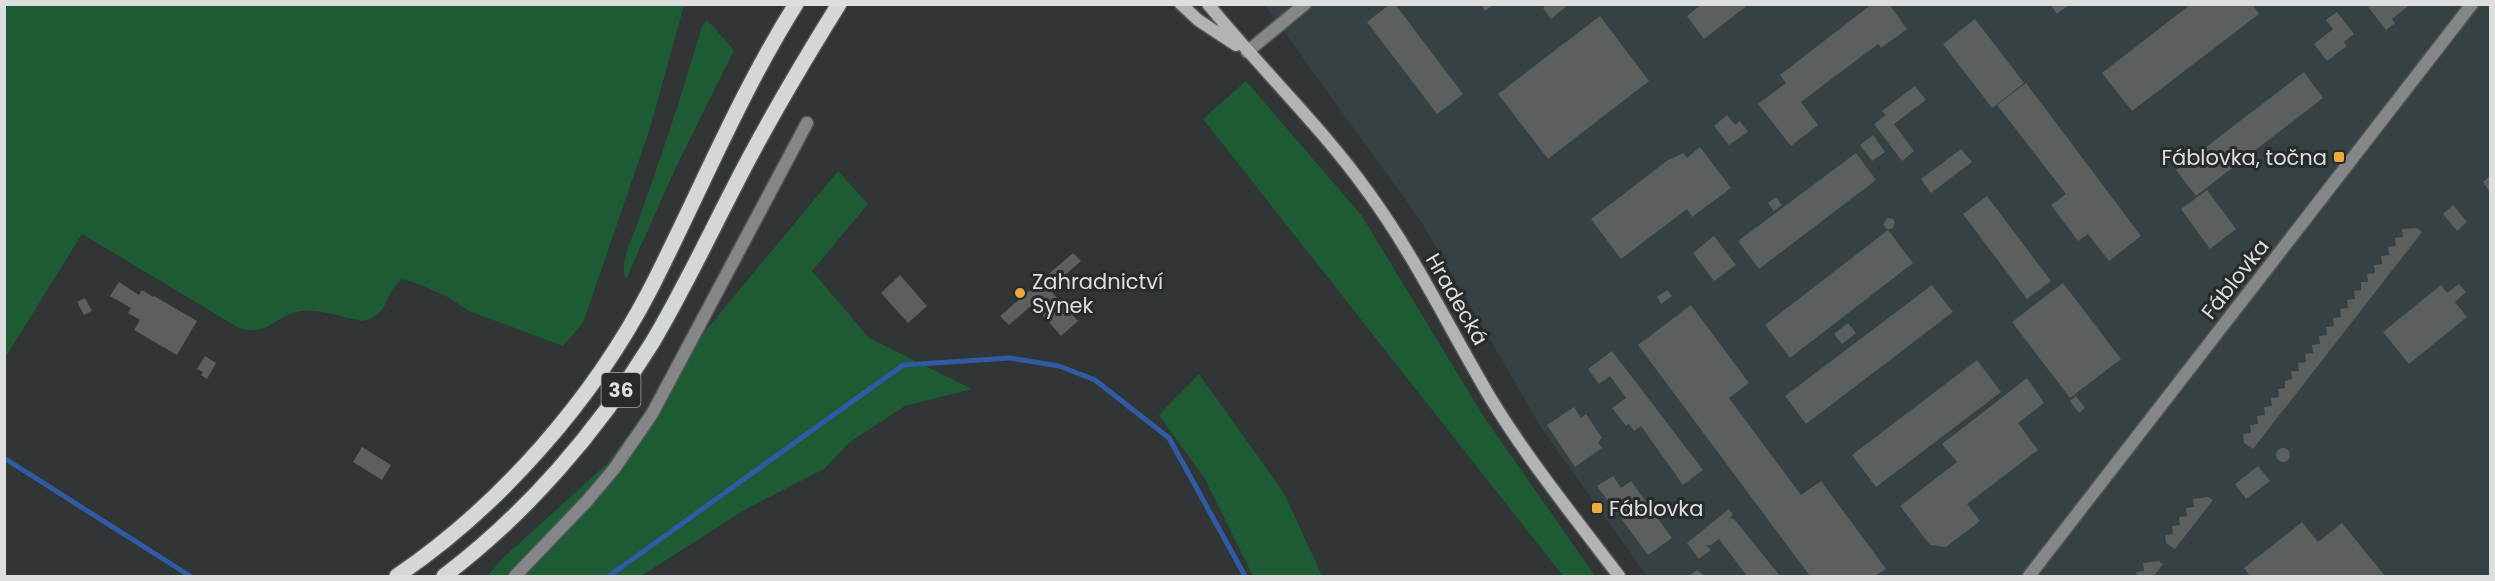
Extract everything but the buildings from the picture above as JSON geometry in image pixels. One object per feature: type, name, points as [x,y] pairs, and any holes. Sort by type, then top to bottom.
[{"type":"main road","name":"36","points":[[397,576],[460,528],[512,478],[556,429],[603,366],[650,289],[735,112],[796,4]]},
{"type":"main road","name":"36","points":[[444,576],[478,549],[555,472],[626,382],[675,302],[771,118],[839,4]]},
{"type":"main road","name":"Hradecká","points":[[1181,4],[1198,21],[1247,52]]},
{"type":"main road","name":"Hradecká","points":[[1208,4],[1247,52],[1319,129],[1368,191],[1391,224],[1499,411],[1532,460],[1619,576]]},
{"type":"street","points":[[1247,52],[1305,4]]},
{"type":"street","name":"Fáblovka","points":[[2029,576],[2472,4]]},
{"type":"street","points":[[515,576],[587,501],[614,469],[652,414],[807,123]]},
{"type":"shaded area","name":"Fáblovka","points":[[1265,5],[2490,5],[2490,576],[1647,576],[1542,429],[1422,223]]},
{"type":"green space","points":[[5,4],[684,5],[650,128],[583,323],[563,346],[469,311],[448,297],[402,279],[378,314],[362,321],[321,312],[304,311],[288,315],[258,330],[239,328],[82,234],[5,358]]},
{"type":"green space","points":[[707,20],[734,50],[677,165],[626,279],[624,266],[627,251],[672,124],[702,26]]},
{"type":"green space","points":[[1246,81],[1362,216],[1482,414],[1595,576],[1563,576],[1203,119]]},
{"type":"green space","points":[[838,171],[868,204],[812,271],[869,338],[972,389],[905,406],[850,442],[824,469],[746,509],[641,576],[487,576],[504,557],[607,464],[692,347]]},
{"type":"green space","points":[[1199,374],[1284,493],[1322,576],[1253,576],[1205,479],[1159,415]]},
{"type":"waterway","points":[[609,576],[903,365],[1010,358],[1059,366],[1095,380],[1169,438],[1245,576]]},
{"type":"waterway","points":[[4,458],[190,576]]},
{"type":"place","name":"Fáblovka, točna","points":[[2339,157]]},
{"type":"place","name":"Zahradnictví Synek","points":[[1020,293]]},
{"type":"place","name":"Fáblovka","points":[[1597,508]]}]
